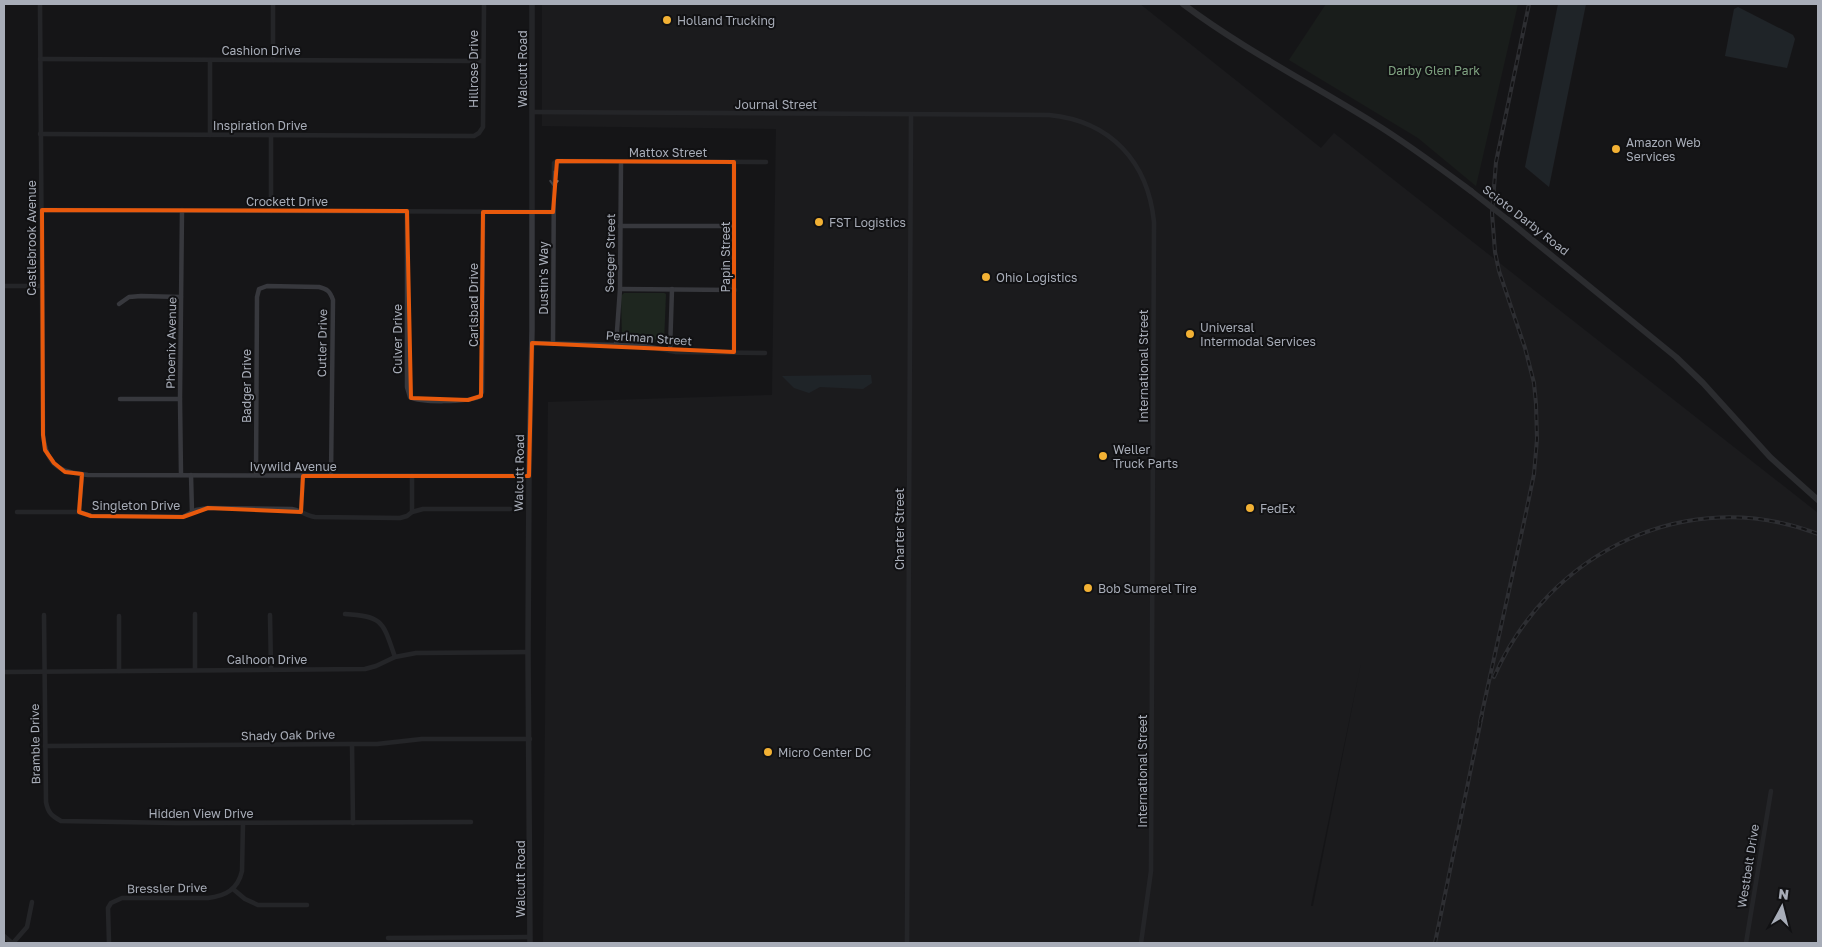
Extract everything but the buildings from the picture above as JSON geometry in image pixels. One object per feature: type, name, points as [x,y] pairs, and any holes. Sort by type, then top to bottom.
[{"type":"main road","name":"Scioto Darby Road","points":[[1183,4],[1241,44],[1382,128],[1422,154],[1472,191],[1676,357],[1703,383],[1770,457],[1818,500]]},
{"type":"street","name":"Castlebrook Avenue","points":[[40,4],[43,435],[45,450],[58,467]]},
{"type":"street","points":[[272,60],[273,4]]},
{"type":"street","name":"Hillrose Drive","points":[[479,133],[483,127],[484,4]]},
{"type":"street","name":"Walcutt Road","points":[[530,940],[528,652],[532,344],[532,4]]},
{"type":"street","name":"Cashion Drive","points":[[40,59],[483,61]]},
{"type":"street","points":[[210,60],[210,135]]},
{"type":"street","name":"Journal Street","points":[[532,112],[1021,114]]},
{"type":"street","name":"International Street","points":[[1021,114],[1066,117],[1088,124],[1110,137],[1130,156],[1138,168],[1150,194],[1153,212],[1151,866],[1147,912],[1141,943]]},
{"type":"street","name":"Charter Street","points":[[907,943],[911,115]]},
{"type":"street","name":"Inspiration Drive","points":[[40,134],[474,136],[479,133]]},
{"type":"street","points":[[271,136],[271,211]]},
{"type":"street","name":"Dustin's Way","points":[[553,344],[554,164],[557,161],[570,161]]},
{"type":"street","name":"Mattox Street","points":[[570,161],[766,162]]},
{"type":"street","name":"Seeger Street","points":[[616,345],[620,289],[621,162]]},
{"type":"street","name":"Papin Street","points":[[734,162],[734,352]]},
{"type":"street","name":"Crockett Drive","points":[[42,210],[532,212]]},
{"type":"street","name":"Phoenix Avenue","points":[[181,475],[182,210]]},
{"type":"street","name":"Culver Drive","points":[[407,211],[408,392],[410,396],[418,400],[468,400],[478,397]]},
{"type":"street","name":"Carlsbad Drive","points":[[478,397],[482,392],[483,386],[483,212]]},
{"type":"street","points":[[532,212],[553,212]]},
{"type":"street","points":[[620,226],[734,226]]},
{"type":"street","points":[[4,286],[42,286]]},
{"type":"street","name":"Cutler Drive","points":[[257,297],[259,289],[267,286],[319,287],[326,288],[331,293],[333,300],[331,476]]},
{"type":"street","points":[[620,289],[735,290]]},
{"type":"street","points":[[670,351],[672,289]]},
{"type":"street","points":[[118,304],[129,298],[141,296],[181,297]]},
{"type":"street","name":"Badger Drive","points":[[256,475],[257,297]]},
{"type":"street","name":"Perlman Street","points":[[532,344],[645,346],[670,351],[765,352]]},
{"type":"street","points":[[120,399],[180,400]]},
{"type":"street","name":"Ivywild Avenue","points":[[58,467],[65,472],[82,474],[529,476]]},
{"type":"street","name":"Singleton Drive","points":[[79,512],[82,474]]},
{"type":"street","name":"Singleton Drive","points":[[191,475],[192,512]]},
{"type":"street","points":[[301,512],[303,476]]},
{"type":"street","points":[[412,476],[412,512]]},
{"type":"street","name":"Singleton Drive","points":[[17,512],[79,512],[91,516],[183,517],[192,512],[208,508],[292,509],[315,517],[392,518],[407,516],[412,512],[423,509],[510,509]]},
{"type":"street","points":[[195,614],[195,670]]},
{"type":"street","points":[[345,614],[368,616],[380,622],[385,628],[395,657]]},
{"type":"street","name":"Bramble Drive","points":[[44,615],[46,802],[47,810],[51,816]]},
{"type":"street","points":[[270,615],[271,669]]},
{"type":"street","points":[[119,616],[119,670]]},
{"type":"street","name":"Calhoon Drive","points":[[4,672],[44,670],[364,669],[376,666],[395,657],[416,653],[528,652]]},
{"type":"street","name":"Shady Oak Drive","points":[[45,746],[377,744],[422,739],[530,739]]},
{"type":"street","points":[[352,744],[353,822]]},
{"type":"street","name":"Westbelt Drive","points":[[1746,943],[1771,791]]},
{"type":"street","name":"Hidden View Drive","points":[[51,816],[61,821],[72,822],[472,822]]},
{"type":"street","points":[[243,823],[242,871],[233,889],[245,900],[258,905],[307,905]]},
{"type":"street","name":"Bressler Drive","points":[[109,943],[108,908],[116,900],[122,898],[208,898],[222,896],[233,889]]},
{"type":"street","points":[[4,936],[12,943],[27,927],[32,902]]},
{"type":"street","points":[[388,938],[530,940]]},
{"type":"highlighted area","points":[[557,161],[734,162],[734,352],[532,343],[529,476],[303,476],[301,512],[208,508],[183,517],[91,516],[79,512],[82,474],[65,472],[54,463],[45,450],[43,435],[42,210],[407,211],[411,398],[468,400],[481,396],[483,212],[553,212]]},
{"type":"shaded area","points":[[542,4],[1140,4],[1321,148],[1334,133],[1818,513],[1818,943],[543,943],[548,402],[772,395],[776,129],[542,126]],"holes":[[[1361,663],[1313,906],[1311,905]]]},
{"type":"shaded area","points":[[1558,4],[1586,4],[1549,187],[1525,167]]},
{"type":"shaded area","points":[[1738,7],[1793,35],[1795,39],[1787,68],[1725,56],[1734,9]]},
{"type":"shaded area","points":[[871,375],[872,383],[863,389],[820,387],[809,393],[794,388],[782,376]]},
{"type":"green space","name":"Darby Glen Park","points":[[1326,4],[1518,4],[1476,186],[1418,138],[1289,60]]},
{"type":"green space","points":[[624,293],[666,294],[664,343],[622,340],[621,296]]},
{"type":"railway","points":[[1480,722],[1534,474],[1537,439],[1534,383],[1525,348],[1499,271],[1495,252],[1492,213],[1496,162],[1529,4]]},
{"type":"railway","points":[[1494,677],[1518,633],[1550,594],[1586,563],[1628,540],[1673,524],[1720,518],[1769,521],[1818,534]]},
{"type":"railway","points":[[1435,943],[1482,715]]},
{"type":"place","name":"Holland Trucking","points":[[667,20]]},
{"type":"place","name":"Amazon Web Services","points":[[1616,149]]},
{"type":"place","name":"FST Logistics","points":[[819,222]]},
{"type":"place","name":"Ohio Logistics","points":[[986,277]]},
{"type":"place","name":"Universal Intermodal Services","points":[[1190,334]]},
{"type":"place","name":"Weller Truck Parts","points":[[1103,456]]},
{"type":"place","name":"FedEx","points":[[1250,508]]},
{"type":"place","name":"Bob Sumerel Tire","points":[[1088,588]]},
{"type":"place","name":"Micro Center DC","points":[[768,752]]}]
